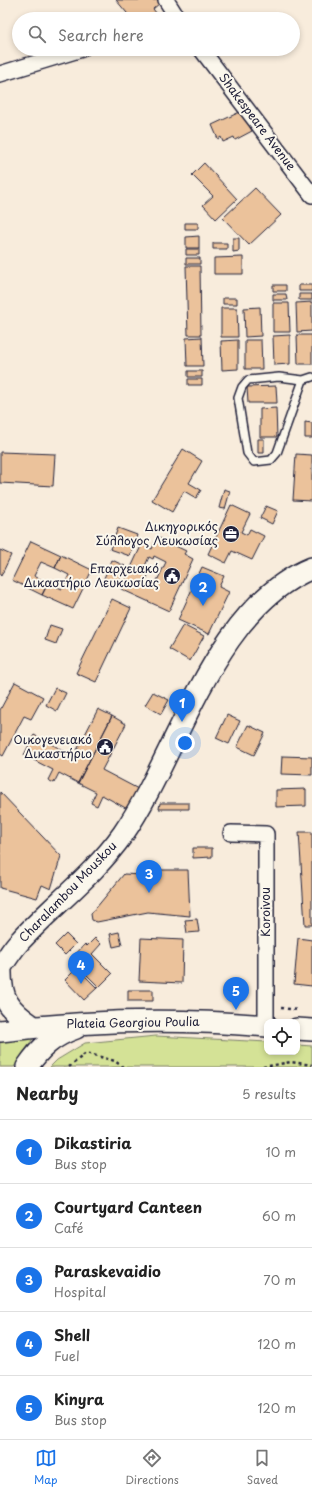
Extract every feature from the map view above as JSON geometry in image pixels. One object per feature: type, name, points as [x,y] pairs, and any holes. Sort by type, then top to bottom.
[{"type":"street","points":[[166,0],[174,12]]},
{"type":"street","points":[[0,74],[59,56]]},
{"type":"street","name":"Shakespeare Avenue","points":[[206,56],[312,195]]},
{"type":"street","name":"Charalambou Mouskou","points":[[34,1027],[18,1016],[6,1002],[2,988],[1,967],[18,942],[68,894],[122,836],[140,808],[182,722],[230,640],[256,608],[278,587],[294,576],[312,568]]},
{"type":"street","name":"Koroivou","points":[[230,833],[266,834],[266,1019]]},
{"type":"street","name":"Plateia Georgiou Poulia","points":[[0,1031],[91,1023],[175,1020],[264,1026]]},
{"type":"street","points":[[27,1067],[39,1051],[50,1040],[63,1033],[91,1023]]},
{"type":"street","points":[[300,1029],[312,1030]]},
{"type":"lane","points":[[303,380],[277,453],[271,460],[254,462],[248,456],[244,439],[238,398],[242,387],[248,380],[261,378],[279,377],[303,380],[312,377]]},
{"type":"path","points":[[69,1067],[86,1053],[115,1061],[123,1067]]},
{"type":"path","points":[[263,1067],[291,1062],[312,1065]]},
{"type":"green space","points":[[156,1036],[264,1042],[264,1055],[300,1055],[300,1045],[312,1046],[312,1067],[50,1067],[57,1060],[85,1043]]},
{"type":"green space","points":[[34,1037],[14,1067],[0,1067],[0,1040]]},
{"type":"building","points":[[116,0],[157,0],[160,3],[153,9],[155,12],[126,12]]},
{"type":"building","points":[[242,111],[252,131],[235,140],[234,137],[223,142],[221,137],[218,139],[212,125]]},
{"type":"building","points":[[204,163],[237,199],[216,219],[203,205],[213,196],[192,175]]},
{"type":"building","points":[[255,188],[281,215],[249,245],[223,218]]},
{"type":"building","points":[[185,223],[198,223],[198,229],[185,229]]},
{"type":"building","points":[[199,236],[199,248],[186,248],[186,237]]},
{"type":"building","points":[[233,238],[239,238],[239,251],[233,252]]},
{"type":"building","points":[[213,243],[227,243],[227,249],[213,249]]},
{"type":"building","points":[[186,249],[199,249],[199,255],[186,255]]},
{"type":"building","points":[[243,257],[243,274],[214,274],[214,258]]},
{"type":"building","points":[[186,258],[200,258],[200,264],[186,264]]},
{"type":"building","points":[[186,266],[200,266],[201,335],[188,335]]},
{"type":"building","points":[[273,285],[286,285],[286,291],[273,291]]},
{"type":"building","points":[[299,285],[312,285],[312,291],[299,291]]},
{"type":"building","points":[[273,294],[286,294],[287,300],[273,300]]},
{"type":"building","points":[[299,294],[312,294],[312,300],[299,300]]},
{"type":"building","points":[[223,298],[237,298],[237,304],[223,304]]},
{"type":"building","points":[[312,302],[312,331],[297,332],[296,303]]},
{"type":"building","points":[[273,303],[289,303],[290,332],[273,332]]},
{"type":"building","points":[[260,307],[261,336],[245,337],[244,308]]},
{"type":"building","points":[[221,308],[237,308],[238,337],[221,337]]},
{"type":"building","points":[[290,335],[290,364],[274,365],[273,336]]},
{"type":"building","points":[[297,335],[312,335],[312,364],[298,364]]},
{"type":"building","points":[[202,337],[203,366],[187,366],[186,338]]},
{"type":"building","points":[[238,340],[238,369],[222,370],[221,341]]},
{"type":"building","points":[[245,340],[261,340],[262,369],[245,369]]},
{"type":"building","points":[[188,371],[202,371],[202,377],[188,377]]},
{"type":"building","points":[[188,379],[202,379],[202,385],[188,385]]},
{"type":"building","points":[[276,386],[277,403],[248,403],[247,387]]},
{"type":"building","points":[[276,408],[277,437],[260,437],[260,409]]},
{"type":"building","points":[[305,422],[312,423],[312,438],[305,438]]},
{"type":"building","points":[[258,439],[264,439],[264,453],[258,453]]},
{"type":"building","points":[[183,449],[202,461],[189,483],[201,490],[196,498],[184,491],[172,512],[152,500]]},
{"type":"building","points":[[0,452],[55,454],[53,486],[0,483]]},
{"type":"building","points":[[296,454],[312,455],[312,501],[293,500]]},
{"type":"building","points":[[224,489],[230,491],[225,509],[219,508]]},
{"type":"building","name":"Δικηγορικός Σύλλογος Λευκωσίας","points":[[231,505],[250,514],[241,532],[247,535],[250,529],[264,536],[252,560],[232,551],[226,563],[208,554]]},
{"type":"building","points":[[266,506],[278,511],[272,524],[260,518]]},
{"type":"building","points":[[118,528],[137,535],[130,556],[110,549]]},
{"type":"building","name":"Επαρχειακό Δικαστήριο Λευκωσίας","points":[[157,537],[186,551],[184,554],[193,559],[169,611],[121,589],[142,544],[152,549]],"holes":[[[154,556],[166,562],[154,587],[145,582],[150,571],[144,568],[149,557],[153,559]]]},
{"type":"building","name":"Επαρχειακό Δικαστήριο Λευκωσίας","points":[[31,541],[61,555],[55,568],[41,562],[34,576],[48,583],[42,595],[12,580]]},
{"type":"building","points":[[0,550],[11,555],[1,576],[0,575]]},
{"type":"building","points":[[61,555],[92,570],[73,609],[42,595],[48,583],[62,589],[69,575],[55,568]]},
{"type":"building","points":[[112,560],[125,566],[117,584],[104,578]]},
{"type":"building","points":[[202,567],[224,576],[219,587],[229,592],[209,634],[178,620]]},
{"type":"building","name":"Επαρχειακό Δικαστήριο Λευκωσίας","points":[[112,599],[131,608],[96,682],[76,673]]},
{"type":"building","points":[[50,625],[62,629],[56,644],[45,640]]},
{"type":"building","points":[[183,625],[204,636],[190,661],[169,649]]},
{"type":"building","points":[[15,682],[43,697],[31,719],[24,716],[3,756],[0,754],[0,710]]},
{"type":"building","points":[[55,688],[66,693],[57,711],[46,705]]},
{"type":"building","points":[[153,692],[169,700],[161,714],[145,705]]},
{"type":"building","points":[[98,709],[112,716],[78,783],[59,773],[54,783],[48,780],[53,770],[24,755],[34,735],[74,756]]},
{"type":"building","points":[[227,715],[240,721],[229,744],[216,738]]},
{"type":"building","name":"Οικογενειακό Δικαστήριο","points":[[112,716],[126,724],[102,770],[142,791],[131,811],[102,795],[97,806],[91,803],[96,792],[78,783]]},
{"type":"building","points":[[248,725],[265,733],[254,755],[237,747]]},
{"type":"building","points":[[282,756],[312,757],[312,775],[281,774]]},
{"type":"building","points":[[306,789],[306,806],[276,807],[276,790]]},
{"type":"building","points":[[0,792],[61,856],[51,889],[42,885],[37,898],[0,888]]},
{"type":"building","points":[[160,803],[189,803],[189,809],[159,809]]},
{"type":"building","points":[[299,832],[312,832],[312,925],[305,925]]},
{"type":"building","points":[[193,848],[212,848],[212,857],[193,858]]},
{"type":"building","points":[[160,870],[188,870],[190,916],[148,912],[97,922],[92,920],[91,914],[124,874],[159,876]]},
{"type":"building","points":[[197,919],[199,932],[187,933],[185,920]]},
{"type":"building","points":[[119,932],[122,945],[113,947],[110,934]]},
{"type":"building","points":[[66,934],[76,944],[65,955],[55,945]]},
{"type":"building","points":[[95,938],[101,944],[92,954],[112,974],[99,987],[71,959],[85,944],[87,946]]},
{"type":"building","points":[[141,938],[183,940],[182,983],[139,981]]},
{"type":"building","points":[[298,938],[312,940],[312,986],[294,984]]},
{"type":"building","points":[[77,968],[97,988],[84,1000],[65,980]]},
{"type":"building","points":[[128,990],[153,990],[153,1001],[128,1001]]},
{"type":"place","name":"Δικηγορικός Σύλλογος Λευκωσίας","points":[[231,534]]},
{"type":"place","name":"Επαρχειακό Δικαστήριο Λευκωσίας","points":[[172,576]]},
{"type":"place","name":"Courtyard Canteen","points":[[203,606]]},
{"type":"place","name":"Dikastiria","points":[[182,722]]},
{"type":"place","name":"Οικογενειακό Δικαστήριο","points":[[105,747]]},
{"type":"place","name":"Paraskevaidio","points":[[149,893]]},
{"type":"place","name":"Shell","points":[[81,984]]},
{"type":"place","name":"Kinyra","points":[[236,1010]]}]
